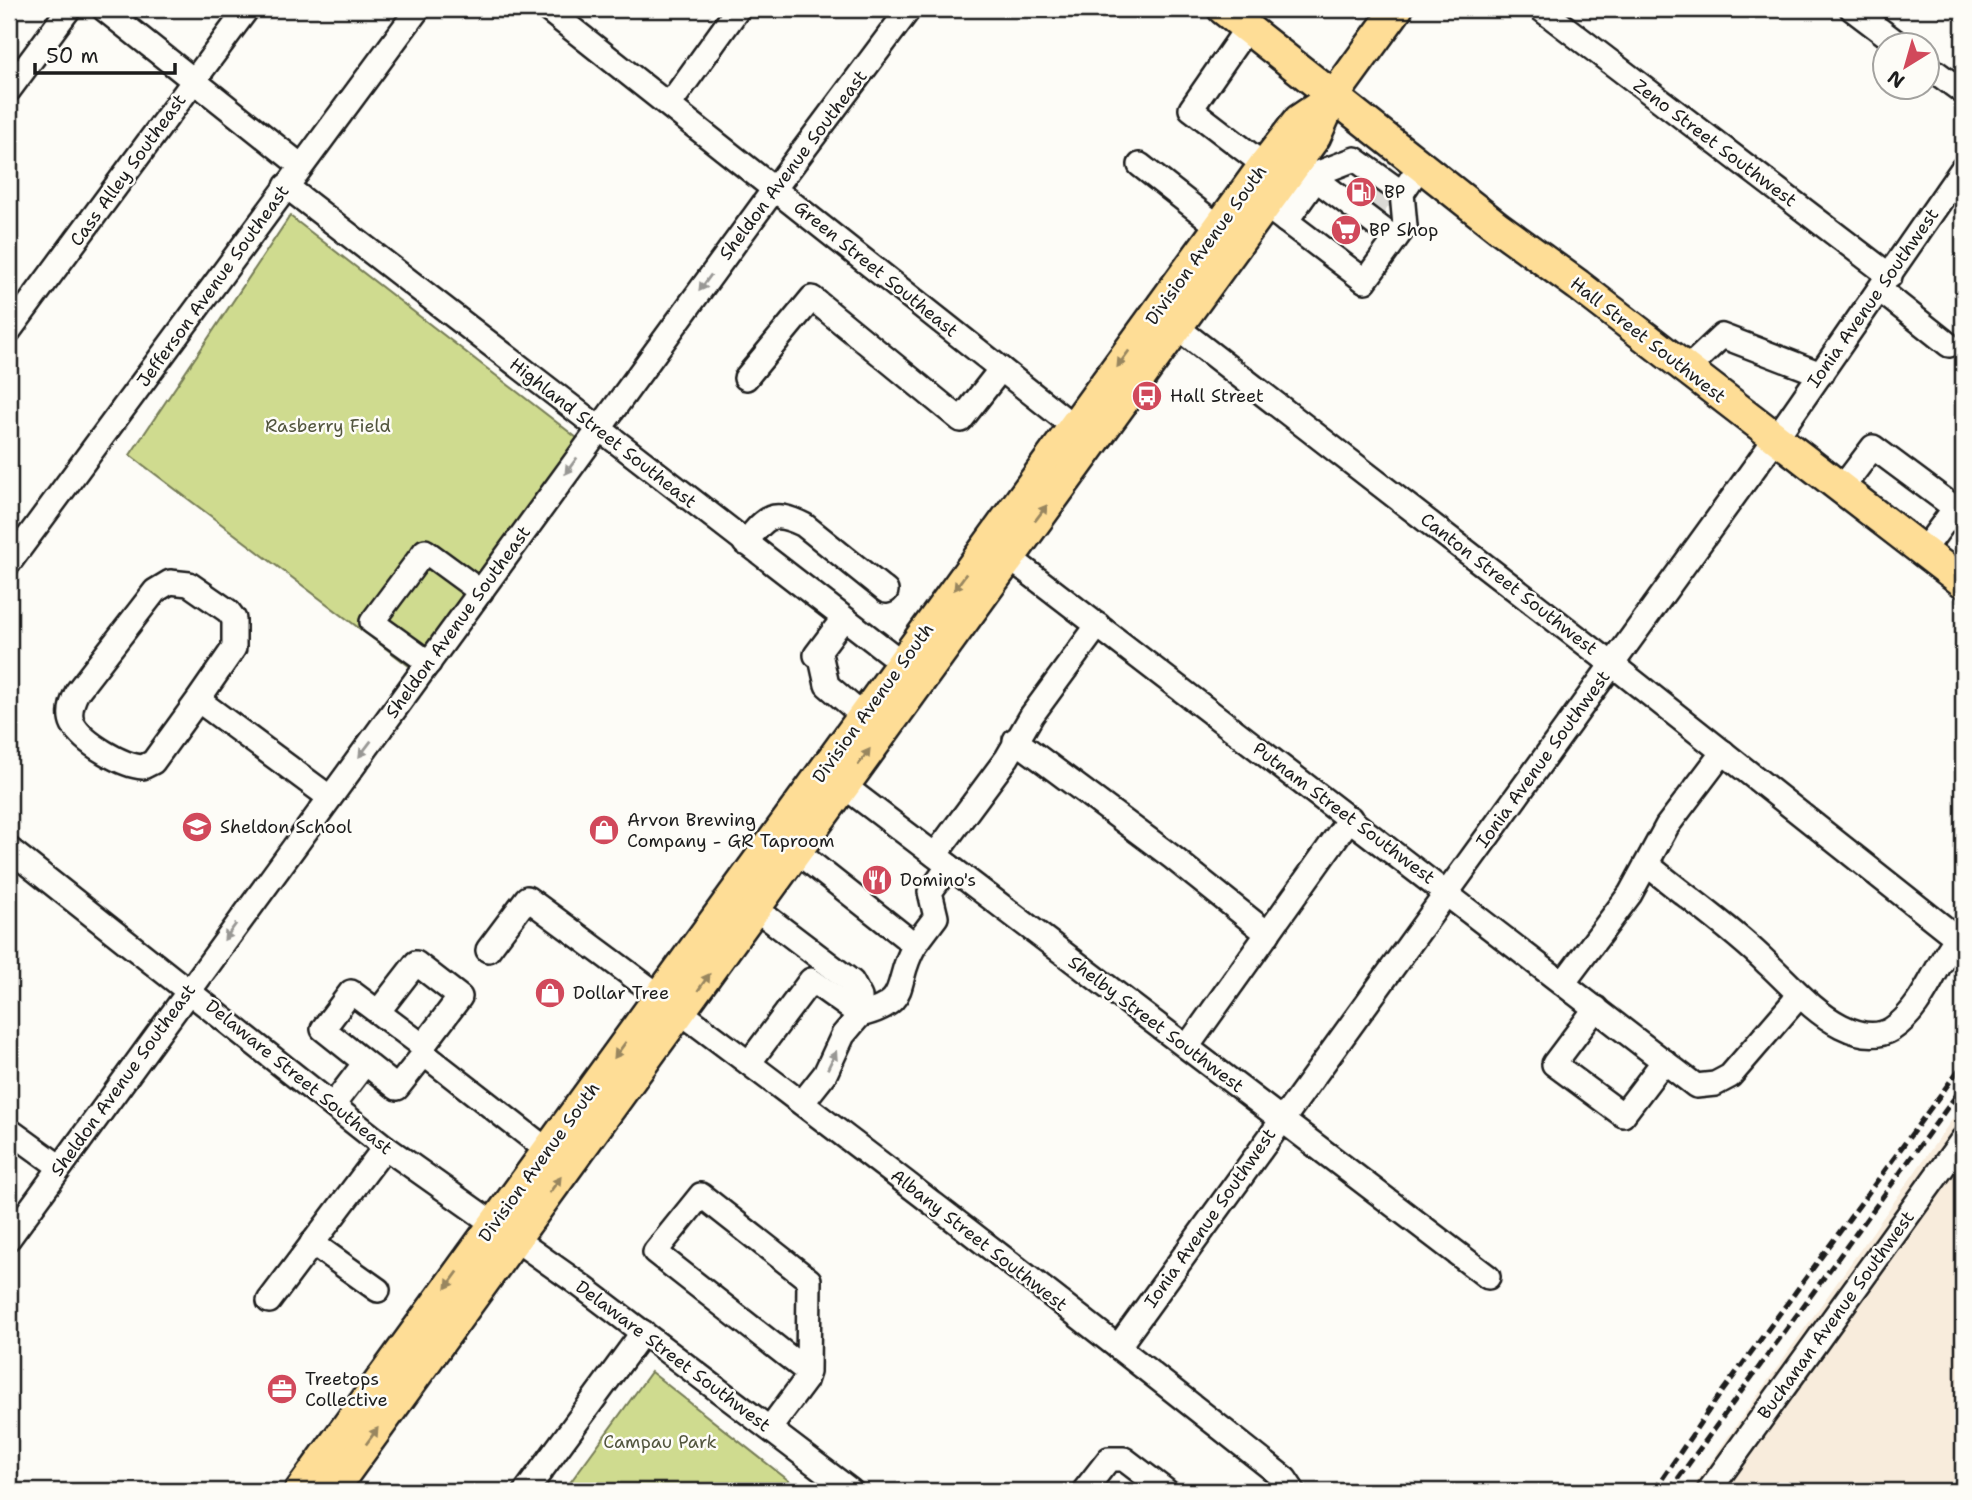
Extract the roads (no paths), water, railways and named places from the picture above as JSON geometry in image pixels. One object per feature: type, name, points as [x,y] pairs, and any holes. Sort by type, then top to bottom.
[{"type":"main road","name":"Division Avenue South","points":[[999,549],[1073,426],[1166,319],[1276,213],[1311,172],[1315,137],[1333,97],[1397,9]]},
{"type":"main road","name":"Hall Street Southwest","points":[[1235,15],[1420,166],[1963,582]]},
{"type":"main road","name":"Division Avenue South","points":[[332,1491],[504,1233],[1166,319],[1219,227],[1299,120],[1333,97]]},
{"type":"main road","name":"Division Avenue South","points":[[300,1491],[504,1233],[547,1150],[671,1003],[756,909],[796,851],[863,716],[912,671]]},
{"type":"street","points":[[9,90],[69,9]]},
{"type":"street","points":[[104,9],[301,166]]},
{"type":"street","name":"Cass Alley Southeast","points":[[9,331],[247,9]]},
{"type":"street","name":"Jefferson Avenue Southeast","points":[[9,563],[418,9]]},
{"type":"street","name":"Green Street Southeast","points":[[547,9],[1073,426]]},
{"type":"street","points":[[669,105],[738,9]]},
{"type":"street","name":"Sheldon Avenue Southeast","points":[[10,1234],[775,188],[909,9]]},
{"type":"street","name":"Zeno Street Southwest","points":[[1541,9],[1885,283],[1949,345]]},
{"type":"street","points":[[1853,9],[1883,32]]},
{"type":"street","points":[[1235,15],[1191,109],[1264,165]]},
{"type":"street","points":[[1940,75],[1963,92]]},
{"type":"street","points":[[1375,178],[1379,134]]},
{"type":"street","points":[[1276,213],[1365,281],[1405,226],[1375,178],[1355,159],[1311,172]]},
{"type":"street","points":[[1140,165],[1219,227]]},
{"type":"street","points":[[1375,178],[1420,166]]},
{"type":"street","name":"Ionia Avenue Southwest","points":[[1118,1347],[1776,438],[1963,168]]},
{"type":"street","points":[[1311,172],[1395,239]]},
{"type":"street","name":"Highland Street Southeast","points":[[286,186],[912,671]]},
{"type":"street","points":[[746,379],[812,298],[961,419],[1001,369]]},
{"type":"street","name":"Canton Street Southwest","points":[[1166,319],[1613,665],[1957,938],[1941,958],[1917,1003],[1891,1030],[1877,1034],[1860,1034],[1820,1014],[1799,996]]},
{"type":"street","points":[[1687,369],[1721,336],[1821,374]]},
{"type":"street","points":[[1842,488],[1873,447],[1959,510],[1923,551]]},
{"type":"street","points":[[745,543],[762,522],[774,515],[788,517],[804,525],[886,591]]},
{"type":"street","name":"Putnam Street Southwest","points":[[999,549],[1447,891],[1696,1086],[1715,1084],[1730,1076],[1799,996]]},
{"type":"street","points":[[429,663],[372,622],[425,551],[481,592]]},
{"type":"street","points":[[170,582],[189,584],[228,611],[234,620],[234,648],[198,701],[153,762],[144,767],[121,762],[81,734],[72,723],[72,702],[76,692],[155,591],[170,582]]},
{"type":"street","points":[[844,619],[816,655],[821,658],[827,685],[863,716]]},
{"type":"street","points":[[802,1103],[825,1074],[843,1035],[860,1015],[884,1009],[897,997],[906,960],[936,917],[930,892],[942,860],[1007,758],[1015,740],[1098,625]]},
{"type":"street","points":[[198,701],[329,797]]},
{"type":"street","points":[[1015,740],[1172,857],[1268,934]]},
{"type":"street","points":[[1564,982],[1648,865],[1651,852],[1667,826],[1723,752]]},
{"type":"street","name":"Shelby Street Southwest","points":[[834,778],[1488,1277]]},
{"type":"street","points":[[1187,1047],[1350,817]]},
{"type":"street","name":"Delaware Street Southeast","points":[[9,849],[385,1147],[504,1233]]},
{"type":"street","points":[[796,851],[915,945]]},
{"type":"street","points":[[1648,865],[1768,963],[1799,996]]},
{"type":"street","name":"Albany Street Southwest","points":[[488,950],[527,898],[671,1003],[1118,1347],[1285,1479],[1293,1491]]},
{"type":"street","points":[[756,909],[852,982],[860,997],[860,1015]]},
{"type":"street","points":[[378,1013],[416,963],[460,997],[424,1050],[397,1088],[323,1029],[351,992],[424,1050],[547,1150]]},
{"type":"street","points":[[749,1063],[811,980],[860,1015]]},
{"type":"street","points":[[1596,1008],[1554,1064],[1623,1115],[1664,1061]]},
{"type":"street","points":[[333,1105],[365,1063]]},
{"type":"street","points":[[9,1130],[60,1167]]},
{"type":"street","name":"Buchanan Avenue Southwest","points":[[1709,1491],[1963,1139]]},
{"type":"street","points":[[269,1301],[385,1147]]},
{"type":"street","points":[[770,1428],[805,1381],[808,1372],[809,1280],[701,1195],[655,1252],[808,1372]]},
{"type":"street","name":"Delaware Street Southwest","points":[[504,1233],[643,1332],[851,1491]]},
{"type":"street","points":[[312,1243],[378,1290]]},
{"type":"street","points":[[526,1491],[643,1332]]},
{"type":"street","points":[[1084,1491],[1109,1460],[1125,1459],[1166,1491]]},
{"type":"tunnel","points":[[1355,202],[1369,182]]},
{"type":"tunnel","points":[[1369,213],[1384,194]]},
{"type":"railway","points":[[1654,1491],[1711,1407],[1963,1064]]},
{"type":"railway","points":[[1669,1491],[1963,1086]]},
{"type":"place","name":"BP","points":[[1361,192]]},
{"type":"place","name":"BP Shop","points":[[1346,230]]},
{"type":"place","name":"Hall Street","points":[[1147,396]]},
{"type":"place","name":"Sheldon School","points":[[197,827]]},
{"type":"place","name":"Arvon Brewing Company - GR Taproom","points":[[604,830]]},
{"type":"place","name":"Domino's","points":[[877,880]]},
{"type":"place","name":"Dollar Tree","points":[[550,993]]},
{"type":"place","name":"Treetops Collective","points":[[282,1389]]},
{"type":"park label","name":"Rasberry Field","points":[[328,426]]},
{"type":"park label","name":"Campau Park","points":[[660,1442]]}]
